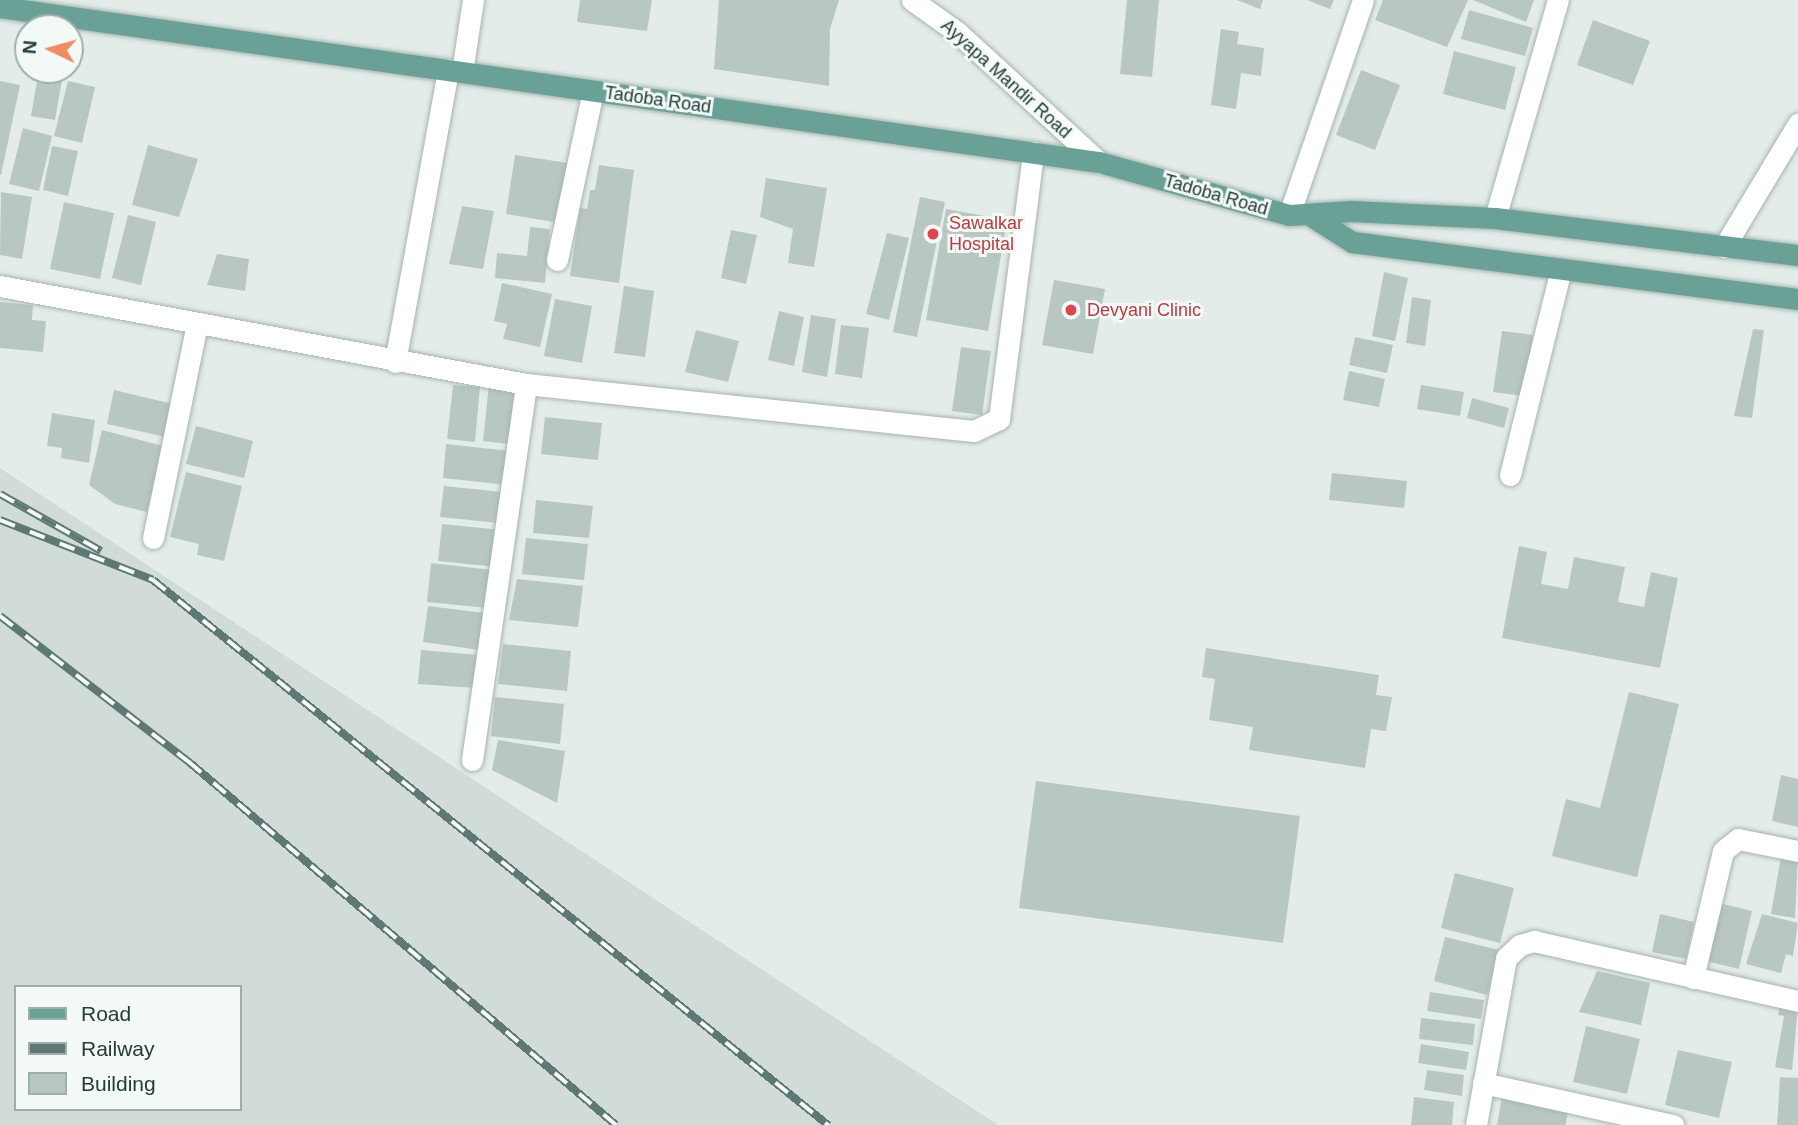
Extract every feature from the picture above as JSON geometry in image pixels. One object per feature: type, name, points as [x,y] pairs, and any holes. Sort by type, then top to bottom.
[{"type":"main road","name":"Tadoba Road","points":[[0,7],[1098,162],[1289,215],[1311,216],[1351,211],[1495,218],[1798,255]]},
{"type":"main road","name":"Tadoba Road","points":[[1311,216],[1352,242],[1798,299]]},
{"type":"street","points":[[395,362],[455,71],[473,0]]},
{"type":"street","points":[[1289,215],[1363,0]]},
{"type":"street","points":[[1495,218],[1558,0]]},
{"type":"street","name":"Ayyapa Mandir Road","points":[[917,2],[1098,162]]},
{"type":"street","points":[[557,260],[593,91]]},
{"type":"street","points":[[1724,247],[1798,124]]},
{"type":"street","points":[[0,286],[395,362],[526,384],[980,429],[999,419],[1033,152]]},
{"type":"street","points":[[1510,475],[1561,269]]},
{"type":"street","points":[[153,538],[197,323]]},
{"type":"street","points":[[472,760],[526,384]]},
{"type":"street","points":[[1693,978],[1723,851],[1738,839],[1798,851]]},
{"type":"street","points":[[1476,1125],[1506,958],[1520,945],[1534,941],[1798,1000]]},
{"type":"street","points":[[1483,1083],[1632,1120],[1673,1125]]},
{"type":"shaded area","points":[[0,468],[998,1125],[0,1125]]},
{"type":"building","points":[[580,0],[652,0],[647,31],[577,22]]},
{"type":"building","points":[[719,0],[839,0],[830,29],[829,86],[714,69]]},
{"type":"building","points":[[1127,0],[1159,0],[1152,77],[1120,74]]},
{"type":"building","points":[[1237,0],[1263,0],[1260,9]]},
{"type":"building","points":[[1307,0],[1334,0],[1330,9]]},
{"type":"building","points":[[1383,0],[1468,0],[1447,47],[1375,20]]},
{"type":"building","points":[[1473,0],[1534,0],[1526,22]]},
{"type":"building","points":[[1469,10],[1533,28],[1525,56],[1461,39]]},
{"type":"building","points":[[1593,20],[1650,41],[1633,85],[1577,65]]},
{"type":"building","points":[[1221,29],[1239,32],[1237,44],[1264,48],[1261,76],[1241,73],[1236,109],[1211,105]]},
{"type":"building","points":[[1454,51],[1516,67],[1505,110],[1443,94]]},
{"type":"building","points":[[1361,70],[1400,85],[1375,150],[1336,135]]},
{"type":"building","points":[[0,81],[20,85],[0,175]]},
{"type":"building","points":[[36,84],[61,84],[55,120],[31,116]]},
{"type":"building","points":[[67,84],[95,87],[82,143],[54,136]]},
{"type":"building","points":[[23,128],[52,136],[39,191],[9,184]]},
{"type":"building","points":[[148,145],[198,159],[179,217],[132,205]]},
{"type":"building","points":[[52,146],[78,151],[68,196],[43,190]]},
{"type":"building","points":[[515,155],[568,163],[559,223],[506,214]]},
{"type":"building","points":[[599,165],[634,170],[619,283],[570,276],[580,208],[587,209],[590,190],[595,190]]},
{"type":"building","points":[[766,178],[827,188],[814,267],[788,263],[793,229],[760,217]]},
{"type":"building","points":[[1,192],[32,197],[22,259],[0,255]]},
{"type":"building","points":[[920,197],[945,202],[917,337],[893,332]]},
{"type":"building","points":[[64,202],[114,213],[100,279],[50,269]]},
{"type":"building","points":[[462,206],[494,211],[483,269],[449,264]]},
{"type":"building","points":[[946,209],[1007,220],[988,331],[926,320]]},
{"type":"building","points":[[128,215],[156,222],[141,285],[112,278]]},
{"type":"building","points":[[530,227],[550,229],[545,283],[495,278],[497,253],[527,256]]},
{"type":"building","points":[[731,230],[757,235],[746,284],[721,278]]},
{"type":"building","points":[[887,233],[909,238],[889,320],[866,314]]},
{"type":"building","points":[[217,254],[249,259],[245,291],[207,285]]},
{"type":"building","points":[[1384,272],[1408,278],[1395,341],[1372,336]]},
{"type":"building","points":[[1054,280],[1105,289],[1093,354],[1042,345]]},
{"type":"building","points":[[502,283],[552,294],[540,347],[503,339],[507,324],[494,321]]},
{"type":"building","points":[[624,286],[654,291],[645,357],[614,353]]},
{"type":"building","points":[[1412,297],[1431,300],[1425,346],[1406,343]]},
{"type":"building","points":[[555,299],[592,306],[582,363],[544,356]]},
{"type":"building","points":[[0,302],[33,305],[32,320],[46,321],[43,352],[0,348]]},
{"type":"building","points":[[779,311],[804,317],[794,366],[768,360]]},
{"type":"building","points":[[811,315],[836,319],[827,377],[802,372]]},
{"type":"building","points":[[841,325],[869,328],[862,378],[835,374]]},
{"type":"building","points":[[1753,329],[1764,330],[1752,418],[1734,416]]},
{"type":"building","points":[[696,330],[739,341],[728,382],[685,372]]},
{"type":"building","points":[[1502,331],[1533,335],[1524,396],[1493,392]]},
{"type":"building","points":[[1355,337],[1393,345],[1387,373],[1349,365]]},
{"type":"building","points":[[961,347],[991,351],[982,415],[952,411]]},
{"type":"building","points":[[1349,371],[1385,379],[1379,407],[1343,400]]},
{"type":"building","points":[[489,384],[515,387],[509,444],[483,441]]},
{"type":"building","points":[[453,385],[480,387],[475,442],[447,439]]},
{"type":"building","points":[[1421,385],[1464,392],[1460,416],[1417,409]]},
{"type":"building","points":[[114,390],[173,404],[166,437],[107,424]]},
{"type":"building","points":[[1472,398],[1509,408],[1504,428],[1467,418]]},
{"type":"building","points":[[52,413],[95,420],[89,463],[61,458],[62,448],[47,446]]},
{"type":"building","points":[[545,417],[602,423],[598,460],[541,454]]},
{"type":"building","points":[[196,426],[253,441],[244,478],[186,464]]},
{"type":"building","points":[[102,430],[163,446],[147,512],[115,504],[89,485]]},
{"type":"building","points":[[446,444],[510,451],[507,485],[443,478]]},
{"type":"building","points":[[186,472],[242,486],[224,561],[197,555],[199,544],[170,537]]},
{"type":"building","points":[[1332,473],[1407,481],[1404,508],[1329,500]]},
{"type":"building","points":[[444,486],[502,492],[499,523],[440,517]]},
{"type":"building","points":[[536,500],[593,506],[589,538],[533,533]]},
{"type":"building","points":[[442,524],[501,530],[497,567],[438,561]]},
{"type":"building","points":[[526,538],[588,544],[584,580],[522,574]]},
{"type":"building","points":[[1519,546],[1547,552],[1541,584],[1568,589],[1574,557],[1625,567],[1618,602],[1644,607],[1651,572],[1678,578],[1660,668],[1502,638]]},
{"type":"building","points":[[431,563],[492,570],[488,608],[427,602]]},
{"type":"building","points":[[517,579],[583,586],[578,627],[509,620]]},
{"type":"building","points":[[428,606],[492,614],[487,651],[423,642]]},
{"type":"building","points":[[503,644],[571,651],[567,691],[498,684]]},
{"type":"building","points":[[1206,648],[1379,675],[1376,695],[1392,697],[1386,731],[1371,729],[1365,768],[1249,750],[1253,727],[1209,720],[1215,679],[1202,677]]},
{"type":"building","points":[[421,650],[479,655],[476,688],[418,684]]},
{"type":"building","points":[[1629,692],[1679,704],[1637,877],[1552,856],[1566,799],[1600,808]]},
{"type":"building","points":[[495,697],[564,704],[560,744],[491,736]]},
{"type":"building","points":[[498,740],[565,751],[557,803],[492,770]]},
{"type":"building","points":[[1781,775],[1798,779],[1798,827],[1772,821]]},
{"type":"building","points":[[1036,781],[1300,816],[1283,943],[1019,908]]},
{"type":"building","points":[[1782,851],[1798,854],[1795,918],[1771,914]]},
{"type":"building","points":[[1455,873],[1514,888],[1500,943],[1441,928]]},
{"type":"building","points":[[1719,903],[1752,911],[1739,969],[1705,961]]},
{"type":"building","points":[[1660,914],[1694,922],[1686,959],[1652,952]]},
{"type":"building","points":[[1762,914],[1798,923],[1793,956],[1786,954],[1781,973],[1746,964]]},
{"type":"building","points":[[1445,937],[1499,950],[1487,995],[1434,981]]},
{"type":"building","points":[[1597,971],[1650,983],[1641,1025],[1579,1012]]},
{"type":"building","points":[[1430,992],[1484,1000],[1481,1019],[1427,1011]]},
{"type":"building","points":[[1780,1004],[1798,1007],[1792,1070],[1775,1067],[1784,1016],[1778,1015]]},
{"type":"building","points":[[1421,1018],[1475,1024],[1473,1045],[1419,1039]]},
{"type":"building","points":[[1586,1026],[1640,1039],[1627,1094],[1573,1082]]},
{"type":"building","points":[[1421,1044],[1469,1052],[1466,1070],[1418,1063]]},
{"type":"building","points":[[1678,1050],[1732,1062],[1719,1118],[1665,1105]]},
{"type":"building","points":[[1427,1070],[1464,1075],[1462,1096],[1424,1090]]},
{"type":"building","points":[[1780,1077],[1798,1078],[1798,1125],[1777,1125]]},
{"type":"building","points":[[1414,1097],[1454,1102],[1452,1125],[1411,1125]]},
{"type":"building","points":[[1502,1097],[1568,1109],[1566,1125],[1497,1125]]},
{"type":"railway","points":[[0,494],[101,551]]},
{"type":"railway","points":[[0,520],[153,580],[828,1125]]},
{"type":"railway","points":[[0,616],[189,762],[616,1125]]},
{"type":"place","name":"Sawalkar Hospital","points":[[933,234]]},
{"type":"place","name":"Devyani Clinic","points":[[1071,310]]}]
